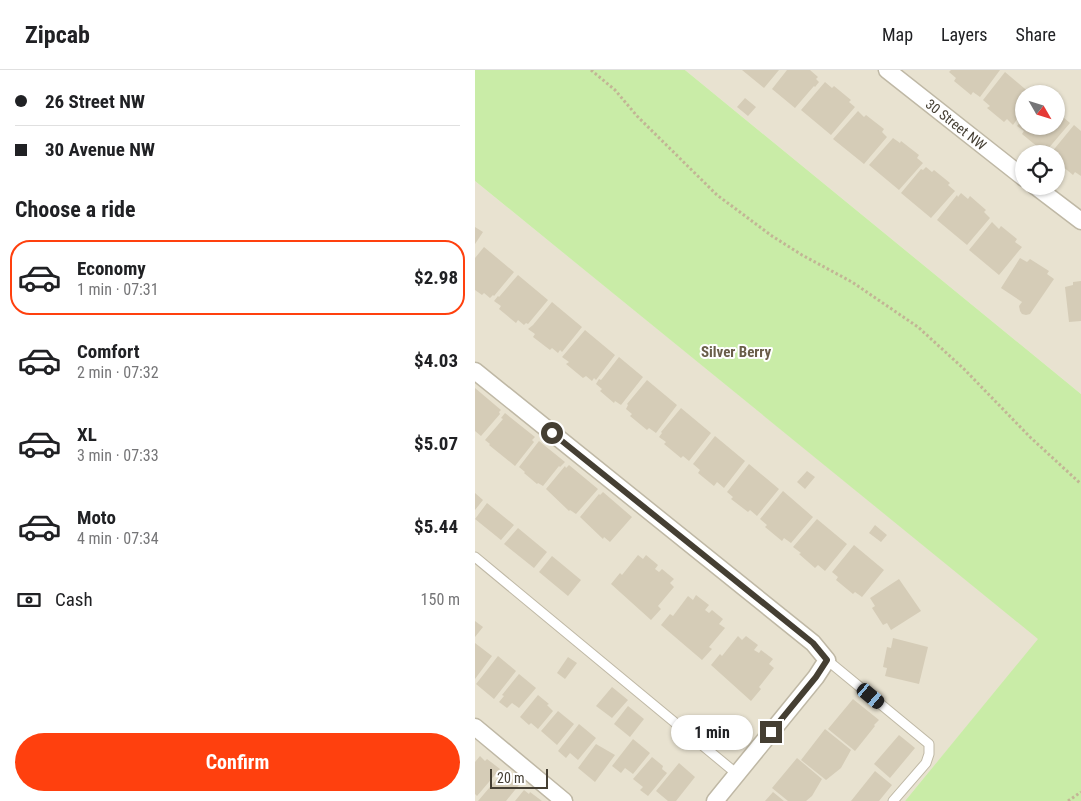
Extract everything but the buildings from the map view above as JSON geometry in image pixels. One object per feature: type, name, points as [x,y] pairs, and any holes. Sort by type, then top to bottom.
[{"type":"street","name":"30 Street NW","points":[[887,70],[1015,171]]},
{"type":"street","points":[[1046,195],[1081,222]]},
{"type":"street","points":[[475,371],[806,637],[827,660],[816,677],[715,801]]},
{"type":"street","points":[[475,728],[564,801]]},
{"type":"lane","points":[[475,557],[737,774]]},
{"type":"lane","points":[[827,660],[929,744],[929,754],[926,763],[893,801]]},
{"type":"path","points":[[591,70],[615,90],[637,116],[717,195],[780,241],[852,282],[918,327],[963,369],[1030,437],[1081,484]]},
{"type":"path","points":[[1067,801],[1081,792]]},
{"type":"shaded area","points":[[685,70],[1081,70],[1081,394]]},
{"type":"shaded area","points":[[475,181],[1039,639],[905,801],[475,801]]},
{"type":"green space","points":[[475,70],[685,70],[1081,394],[1081,801],[905,801],[1038,639],[475,181]]},
{"type":"district","name":"Silver Berry","points":[[736,352]]},
{"type":"route","points":[[552,433],[813,643],[827,660],[816,677],[771,732]]}]
